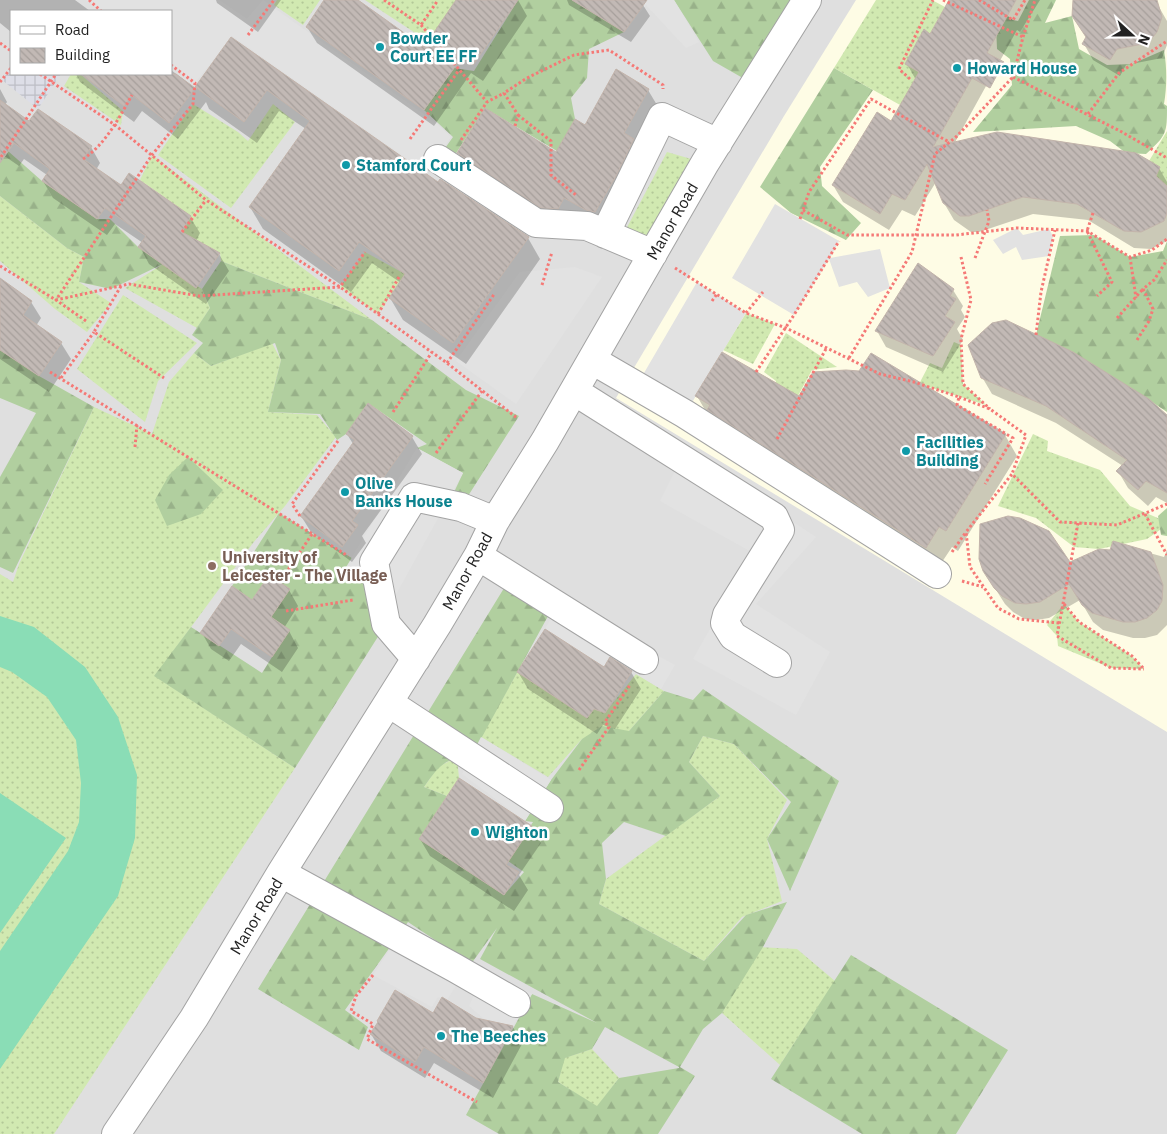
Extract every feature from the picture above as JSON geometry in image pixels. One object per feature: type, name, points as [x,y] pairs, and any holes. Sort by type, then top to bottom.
[{"type":"street","name":"Manor Road","points":[[116,1134],[194,1018],[281,873],[416,659],[478,556],[495,520],[574,391],[718,144],[807,0]]},
{"type":"street","points":[[605,234],[662,117],[718,144]]},
{"type":"street","points":[[442,161],[536,223],[587,226],[653,254]]},
{"type":"street","points":[[592,360],[685,414],[937,574]]},
{"type":"street","points":[[574,391],[774,517],[780,530],[727,615],[725,623],[732,636],[777,663]]},
{"type":"street","points":[[416,659],[386,624],[374,562],[414,498],[461,507],[495,520]]},
{"type":"street","points":[[478,556],[638,671]]},
{"type":"street","points":[[389,703],[549,808]]},
{"type":"street","points":[[281,873],[516,1003]]},
{"type":"path","points":[[89,0],[99,10]]},
{"type":"path","points":[[248,35],[274,0]]},
{"type":"path","points":[[384,0],[421,25],[487,102]]},
{"type":"path","points":[[421,25],[438,0]]},
{"type":"path","points":[[910,79],[899,69],[933,0]]},
{"type":"path","points":[[943,0],[1023,37]]},
{"type":"path","points":[[979,0],[1013,20],[1025,0]]},
{"type":"path","points":[[849,358],[912,252],[935,154],[1013,77],[1035,0]]},
{"type":"path","points":[[1088,114],[1119,73],[1167,41]]},
{"type":"path","points":[[442,161],[487,102],[527,78],[574,55],[609,50],[663,85],[662,117]]},
{"type":"path","points":[[56,300],[152,155],[193,104],[195,83],[172,66]]},
{"type":"path","points":[[0,82],[10,69]]},
{"type":"path","points":[[410,139],[459,70]]},
{"type":"path","points":[[41,75],[115,125],[206,200],[340,287],[447,363],[517,418]]},
{"type":"path","points":[[1,158],[55,75]]},
{"type":"path","points":[[1013,77],[1088,114],[1167,158]]},
{"type":"path","points":[[504,93],[518,115],[552,141],[551,175],[576,195],[568,225],[542,285]]},
{"type":"path","points":[[83,159],[91,154],[115,125],[132,95]]},
{"type":"path","points":[[800,219],[809,192],[871,99],[949,142]]},
{"type":"path","points":[[515,126],[518,115]]},
{"type":"path","points":[[182,232],[206,200]]},
{"type":"path","points":[[803,210],[847,235],[956,235],[985,230],[1017,228],[1087,231],[1130,257],[1152,250],[1167,238]]},
{"type":"path","points":[[975,258],[989,221],[987,210]]},
{"type":"path","points":[[1093,213],[1087,231],[1112,282],[1097,296]]},
{"type":"path","points":[[1036,335],[1041,292],[1055,230]]},
{"type":"path","points":[[756,372],[786,328],[839,241]]},
{"type":"path","points":[[340,287],[365,252]]},
{"type":"path","points":[[653,254],[746,313],[786,328],[880,374],[914,382],[990,410]]},
{"type":"path","points":[[961,257],[971,300],[961,339],[963,384],[990,410],[1026,435],[1012,474],[966,532],[970,568],[998,608],[1019,619],[1060,623]]},
{"type":"path","points":[[1130,257],[1136,298]]},
{"type":"path","points":[[1117,318],[1143,289],[1154,280],[1167,260]]},
{"type":"path","points":[[0,266],[56,300],[86,321]]},
{"type":"path","points":[[378,314],[399,276]]},
{"type":"path","points":[[56,300],[129,284],[199,296],[340,287]]},
{"type":"path","points":[[61,378],[94,332],[121,286]]},
{"type":"path","points":[[1137,340],[1149,321],[1153,309],[1143,289]]},
{"type":"path","points":[[447,363],[495,292]]},
{"type":"path","points":[[746,313],[763,292]]},
{"type":"path","points":[[712,301],[717,294]]},
{"type":"path","points":[[94,332],[164,378]]},
{"type":"path","points":[[764,464],[827,348]]},
{"type":"path","points":[[393,412],[432,352]]},
{"type":"path","points":[[50,372],[312,534],[378,584]]},
{"type":"path","points":[[436,453],[482,391]]},
{"type":"path","points":[[959,397],[957,405],[1012,438],[985,484]]},
{"type":"path","points":[[135,447],[137,425]]},
{"type":"path","points":[[300,516],[292,504],[338,441]]},
{"type":"path","points":[[1012,474],[1060,522],[1117,526],[1167,504]]},
{"type":"path","points":[[1145,514],[1167,556]]},
{"type":"path","points":[[1064,604],[1079,622],[1132,656],[1144,669],[1111,668],[1057,636],[1078,523]]},
{"type":"path","points":[[280,582],[312,534]]},
{"type":"path","points":[[286,611],[378,584]]},
{"type":"path","points":[[579,770],[609,727],[605,722],[638,671]]},
{"type":"path","points":[[373,975],[356,996],[351,1011],[373,1024],[367,1038],[477,1102]]},
{"type":"shaded area","points":[[0,0],[1167,0],[1167,1134],[0,1134]]},
{"type":"shaded area","points":[[86,0],[219,0],[247,19],[263,0],[436,123],[451,137],[427,173],[232,36],[195,83],[172,66],[172,10],[100,10]]},
{"type":"shaded area","points":[[639,0],[674,0],[699,42],[686,48],[646,5],[624,32],[644,4]]},
{"type":"shaded area","points":[[856,0],[1167,0],[1167,732],[616,398],[784,116]]},
{"type":"shaded area","points":[[10,69],[10,75],[60,75],[38,109],[2,80]]},
{"type":"shaded area","points":[[775,204],[839,241],[830,258],[880,249],[890,288],[868,297],[857,282],[839,287],[829,259],[794,315],[732,278]]},
{"type":"shaded area","points":[[1017,228],[1023,235],[1049,229],[1053,236],[1049,256],[1022,260],[1016,247],[1003,254],[993,240]]},
{"type":"shaded area","points":[[575,267],[602,277],[516,404],[456,361],[520,272]]},
{"type":"shaded area","points":[[697,282],[746,313],[685,414],[637,385]]},
{"type":"shaded area","points":[[417,448],[463,473],[394,598],[345,569]]},
{"type":"shaded area","points":[[685,451],[816,537],[756,604],[830,652],[796,715],[693,659],[753,553],[660,501]]},
{"type":"shaded area","points":[[558,606],[615,642],[604,667],[545,629]]},
{"type":"shaded area","points":[[649,651],[675,665],[661,689],[636,674]]},
{"type":"shaded area","points":[[481,737],[551,780],[525,821],[462,774]]},
{"type":"shaded area","points":[[406,925],[468,966],[447,1000],[438,997],[432,1007],[373,975]]},
{"type":"shaded area","points":[[486,969],[532,994],[513,1026],[484,1019],[469,1006]]},
{"type":"green space","points":[[277,0],[320,0],[303,25],[274,5]]},
{"type":"green space","points":[[365,0],[457,0],[429,42]]},
{"type":"green space","points":[[518,0],[572,0],[624,32],[589,49],[587,78],[571,98],[575,119],[557,151],[485,108],[453,158],[443,151],[453,137],[424,110],[454,68],[474,71]]},
{"type":"green space","points":[[674,0],[804,0],[755,85],[713,61]]},
{"type":"green space","points":[[876,0],[932,0],[945,7],[930,34],[919,72],[911,86],[909,110],[834,68]]},
{"type":"green space","points":[[1029,0],[1056,0],[1045,23],[1072,16],[1079,49],[1107,65],[1132,64],[1164,50],[1166,64],[1164,104],[1167,106],[1166,128],[1162,138],[1146,154],[1126,153],[1110,141],[1076,126],[973,132],[1012,85],[1010,59],[997,49],[996,25],[1000,10],[1013,20],[1018,21]]},
{"type":"green space","points":[[834,68],[873,90],[820,167],[822,186],[861,223],[846,240],[791,213],[760,187]]},
{"type":"green space","points":[[70,75],[81,75],[123,111],[121,125],[64,86]]},
{"type":"green space","points":[[193,104],[238,132],[248,141],[273,104],[295,122],[231,208],[158,155]]},
{"type":"green space","points":[[1167,131],[1167,187],[1156,176],[1160,167],[1149,161]]},
{"type":"green space","points":[[0,144],[42,181],[97,219],[110,219],[138,247],[163,264],[111,289],[79,282],[84,257],[67,248],[0,196]]},
{"type":"green space","points":[[667,152],[705,163],[655,244],[624,233]]},
{"type":"green space","points":[[152,155],[372,320],[221,261],[220,253],[182,232],[191,216],[140,180]]},
{"type":"green space","points":[[0,196],[67,248],[84,257],[79,282],[111,303],[87,332],[55,309],[0,261]]},
{"type":"green space","points":[[1094,235],[1130,257],[1163,251],[1167,241],[1167,412],[1036,335],[1060,236]]},
{"type":"green space","points":[[365,252],[405,274],[378,314],[340,287]]},
{"type":"green space","points":[[221,261],[372,320],[466,390],[519,416],[461,507],[448,505],[463,473],[417,448],[427,444],[368,403],[346,434],[337,440],[320,414],[268,412],[281,360],[275,343],[211,366],[194,353],[203,343],[192,335],[210,308],[202,289]]},
{"type":"green space","points":[[163,264],[202,289],[210,308],[197,328],[125,288]]},
{"type":"green space","points":[[123,295],[197,343],[158,381],[145,422],[77,369]]},
{"type":"green space","points":[[746,313],[775,324],[753,364],[723,350]]},
{"type":"green space","points":[[786,333],[837,367],[812,370],[793,405],[772,395],[776,381],[764,372]]},
{"type":"green space","points":[[954,342],[961,345],[963,384],[986,405],[919,384],[930,363],[942,368]]},
{"type":"green space","points":[[272,343],[281,360],[268,412],[317,415],[336,437],[285,506],[253,543],[155,676],[295,768],[54,1134],[0,1134],[0,574],[13,582],[19,564],[94,407],[152,434],[169,382],[194,353],[211,366]]},
{"type":"green space","points":[[0,350],[39,376],[94,407],[13,573],[0,567],[0,477],[36,413],[0,398]]},
{"type":"green space","points":[[1033,434],[1048,441],[1047,451],[1100,470],[1130,506],[1167,522],[1167,525],[1147,539],[1099,549],[1074,547],[1036,518],[998,506]]},
{"type":"green space","points":[[188,457],[223,490],[201,514],[167,526],[155,500],[169,475]]},
{"type":"green space","points":[[1167,508],[1167,536],[1161,535],[1158,516]]},
{"type":"green space","points":[[279,513],[376,573],[386,624],[295,768],[154,676],[191,627],[262,673],[272,657],[271,617],[289,589],[269,575],[252,600],[232,586]]},
{"type":"green space","points":[[509,580],[553,607],[471,757],[462,757],[448,761],[438,769],[424,787],[447,796],[419,839],[504,895],[524,872],[508,861],[533,822],[525,821],[551,780],[582,739],[602,726],[629,731],[664,691],[693,700],[703,689],[839,781],[790,891],[767,839],[791,802],[734,744],[703,736],[689,762],[720,796],[666,836],[624,822],[602,843],[606,879],[599,904],[704,961],[746,915],[787,902],[763,947],[722,1013],[703,1029],[680,1067],[695,1076],[658,1134],[499,1134],[466,1115],[532,994],[597,1023],[480,959],[497,928],[471,964],[408,922],[345,1010],[368,1027],[359,1050],[258,989]],"holes":[[[605,1027],[679,1067],[619,1078],[597,1106],[558,1082],[565,1058],[592,1049]]]},
{"type":"green space","points":[[1064,604],[1079,622],[1132,656],[1144,669],[1111,668],[1058,646],[1057,636],[1047,625]]},
{"type":"green space","points":[[0,616],[34,627],[85,667],[118,717],[137,775],[135,838],[118,896],[0,1069],[0,951],[68,851],[79,822],[81,783],[76,740],[47,697],[12,672],[0,667]]},
{"type":"green space","points":[[518,671],[587,718],[594,706],[605,713],[636,674],[664,691],[629,731],[582,739],[548,777],[481,737]]},
{"type":"green space","points":[[703,736],[734,744],[787,800],[767,839],[782,901],[742,917],[704,961],[599,904],[606,879],[720,796],[689,762]]},
{"type":"green space","points":[[457,757],[459,778],[447,796],[424,787],[438,767]]},
{"type":"green space","points":[[0,793],[66,838],[0,933]]},
{"type":"green space","points":[[759,947],[797,949],[835,981],[780,1065],[722,1013]]},
{"type":"green space","points":[[851,955],[1008,1050],[956,1134],[862,1134],[771,1079]]},
{"type":"green space","points":[[592,1049],[619,1078],[597,1107],[558,1082],[564,1058]]},
{"type":"building","name":"Bowder Court EE FF","points":[[324,0],[358,0],[424,47],[456,0],[518,0],[473,65],[462,57],[424,110],[306,27]]},
{"type":"building","points":[[572,0],[647,0],[624,32]]},
{"type":"building","points":[[949,0],[1016,0],[987,53],[1004,62],[990,88],[972,78],[933,147],[997,132],[1136,153],[1160,167],[1156,176],[1167,186],[1167,213],[1164,221],[1141,232],[1124,231],[1077,204],[1023,197],[969,216],[960,216],[943,203],[927,164],[905,200],[892,194],[880,214],[832,185],[877,112],[891,121],[919,72],[905,64],[924,29],[930,34]]},
{"type":"building","points":[[1073,0],[1157,0],[1162,17],[1157,32],[1148,43],[1117,49],[1110,60],[1082,44],[1086,37],[1072,16]]},
{"type":"building","name":"Stamford Court","points":[[231,37],[438,182],[440,179],[529,237],[453,343],[389,298],[405,274],[359,242],[339,271],[249,207],[310,121],[267,90],[244,122],[195,87]]},
{"type":"building","points":[[616,69],[649,89],[624,133],[634,139],[616,176],[595,212],[586,210],[564,198],[558,209],[541,208],[457,153],[485,108],[556,152],[575,119],[585,125]]},
{"type":"building","points":[[176,74],[195,88],[169,123],[132,95],[124,106],[82,75]]},
{"type":"building","points":[[0,100],[29,121],[38,109],[92,146],[83,159],[121,185],[129,173],[191,216],[182,232],[220,253],[196,288],[138,247],[146,236],[105,208],[97,219],[42,181],[50,169],[14,143],[0,163]]},
{"type":"building","points":[[918,263],[954,289],[950,296],[956,299],[945,316],[955,322],[933,356],[875,331]]},
{"type":"building","points":[[0,278],[32,301],[23,315],[62,342],[39,376],[0,350]]},
{"type":"building","points":[[1006,320],[1073,352],[1149,399],[1167,415],[1167,493],[1146,481],[1138,490],[1116,471],[1127,460],[1046,406],[981,378],[968,345],[992,323]]},
{"type":"building","name":"Facilities Building","points":[[722,352],[799,396],[813,372],[859,371],[871,353],[1006,434],[946,531],[939,527],[926,548],[707,410],[710,405],[695,396]]},
{"type":"building","name":"Olive Banks House","points":[[368,403],[413,436],[352,521],[358,525],[342,547],[300,516],[355,440],[346,434]]},
{"type":"building","points":[[1008,516],[1020,518],[1049,531],[1070,562],[1099,549],[1110,550],[1113,541],[1151,552],[1163,585],[1162,601],[1157,610],[1147,618],[1135,622],[1123,622],[1092,613],[1082,605],[1069,584],[1040,602],[1015,603],[1002,596],[994,588],[983,571],[979,559],[980,524]]},
{"type":"building","points":[[269,575],[290,589],[271,617],[290,630],[272,657],[231,629],[219,646],[200,633],[232,586],[252,600]]},
{"type":"building","points":[[545,629],[604,667],[610,657],[632,671],[605,713],[594,709],[587,718],[517,672]]},
{"type":"building","name":"Wighton","points":[[459,778],[532,826],[506,865],[519,872],[504,895],[419,839]]},
{"type":"building","name":"The Beeches","points":[[395,990],[433,1013],[442,997],[476,1018],[513,1026],[483,1083],[424,1047],[415,1062],[370,1034]]},
{"type":"place","name":"Bowder Court EE FF","points":[[380,47]]},
{"type":"place","name":"Howard House","points":[[957,68]]},
{"type":"place","name":"Stamford Court","points":[[346,165]]},
{"type":"place","name":"Facilities Building","points":[[906,451]]},
{"type":"place","name":"Olive Banks House","points":[[345,492]]},
{"type":"place","name":"University of Leicester - The Village","points":[[212,566]]},
{"type":"place","name":"Wighton","points":[[475,832]]},
{"type":"place","name":"The Beeches","points":[[441,1036]]}]
